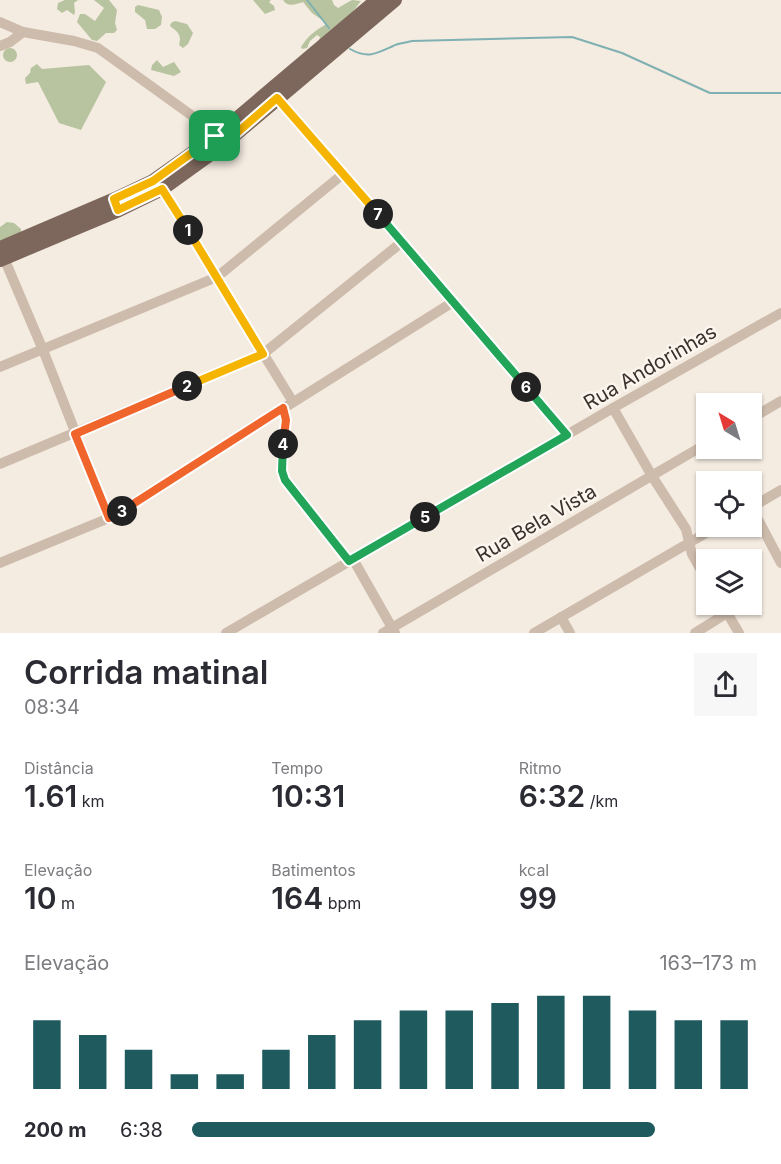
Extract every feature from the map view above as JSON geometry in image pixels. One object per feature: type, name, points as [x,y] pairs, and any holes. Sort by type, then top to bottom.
[{"type":"main road","points":[[1,255],[116,205],[162,189],[376,0]]},
{"type":"main road","points":[[116,205],[219,141],[277,98],[395,0]]},
{"type":"street","points":[[0,22],[22,32],[74,41],[98,48],[198,120],[219,141]]},
{"type":"street","points":[[0,46],[22,32]]},
{"type":"street","points":[[277,98],[567,435]]},
{"type":"street","points":[[0,367],[217,277],[344,174]]},
{"type":"street","points":[[162,189],[293,402]]},
{"type":"street","points":[[0,464],[263,354],[402,242]]},
{"type":"street","points":[[1,255],[43,350],[109,518]]},
{"type":"street","points":[[0,563],[109,518],[453,302]]},
{"type":"street","name":"Rua Andorinhas","points":[[226,633],[781,313]]},
{"type":"street","points":[[762,412],[781,401]]},
{"type":"street","points":[[283,408],[286,420],[281,464],[283,476],[351,560],[390,631]]},
{"type":"street","points":[[613,408],[686,530],[696,561]]},
{"type":"street","name":"Rua Bela Vista","points":[[390,631],[696,450]]},
{"type":"street","points":[[762,502],[781,490]]},
{"type":"street","points":[[762,527],[781,563]]},
{"type":"street","points":[[534,633],[699,537]]},
{"type":"street","points":[[696,633],[717,615]]},
{"type":"street","points":[[728,615],[739,633]]},
{"type":"street","points":[[561,617],[570,633]]},
{"type":"green space","points":[[65,0],[78,0],[74,3],[74,15],[67,10],[62,13],[57,9],[58,3]]},
{"type":"green space","points":[[94,0],[109,0],[117,10],[115,23],[117,30],[114,33],[106,33],[97,41],[92,40],[77,22],[80,14],[85,14],[95,21],[104,8]]},
{"type":"green space","points":[[253,0],[271,0],[269,2],[275,10],[265,14]]},
{"type":"green space","points":[[283,0],[332,0],[338,8],[352,0],[361,1],[341,27],[319,41],[320,37],[317,35],[310,41],[307,48],[302,49],[306,40],[325,25],[325,22],[312,13],[303,2],[290,5]]},
{"type":"green space","points":[[138,5],[159,10],[162,17],[161,25],[155,29],[147,29],[145,20],[135,12],[135,7]]},
{"type":"green space","points":[[175,21],[187,24],[193,33],[188,44],[183,48],[179,45],[179,34],[170,26]]},
{"type":"green space","points":[[7,48],[13,48],[17,55],[13,62],[7,62],[3,58],[3,52]]},
{"type":"green space","points":[[157,60],[163,67],[174,62],[181,72],[174,76],[151,70]]},
{"type":"green space","points":[[37,64],[42,69],[89,65],[106,82],[81,130],[59,123],[38,82],[26,84],[25,78],[31,68]]},
{"type":"green space","points":[[7,222],[14,223],[21,229],[21,232],[0,243],[0,227]]},
{"type":"waterway","points":[[307,0],[329,28]]},
{"type":"waterway","points":[[350,49],[367,55],[412,41],[572,37],[622,53],[710,93],[781,93]]},
{"type":"route","points":[[277,98],[567,435],[349,561],[283,476],[281,464],[286,420],[283,408],[109,518],[75,434],[263,354],[162,189],[118,210],[114,199],[153,181],[215,136],[223,145],[277,98]]}]
